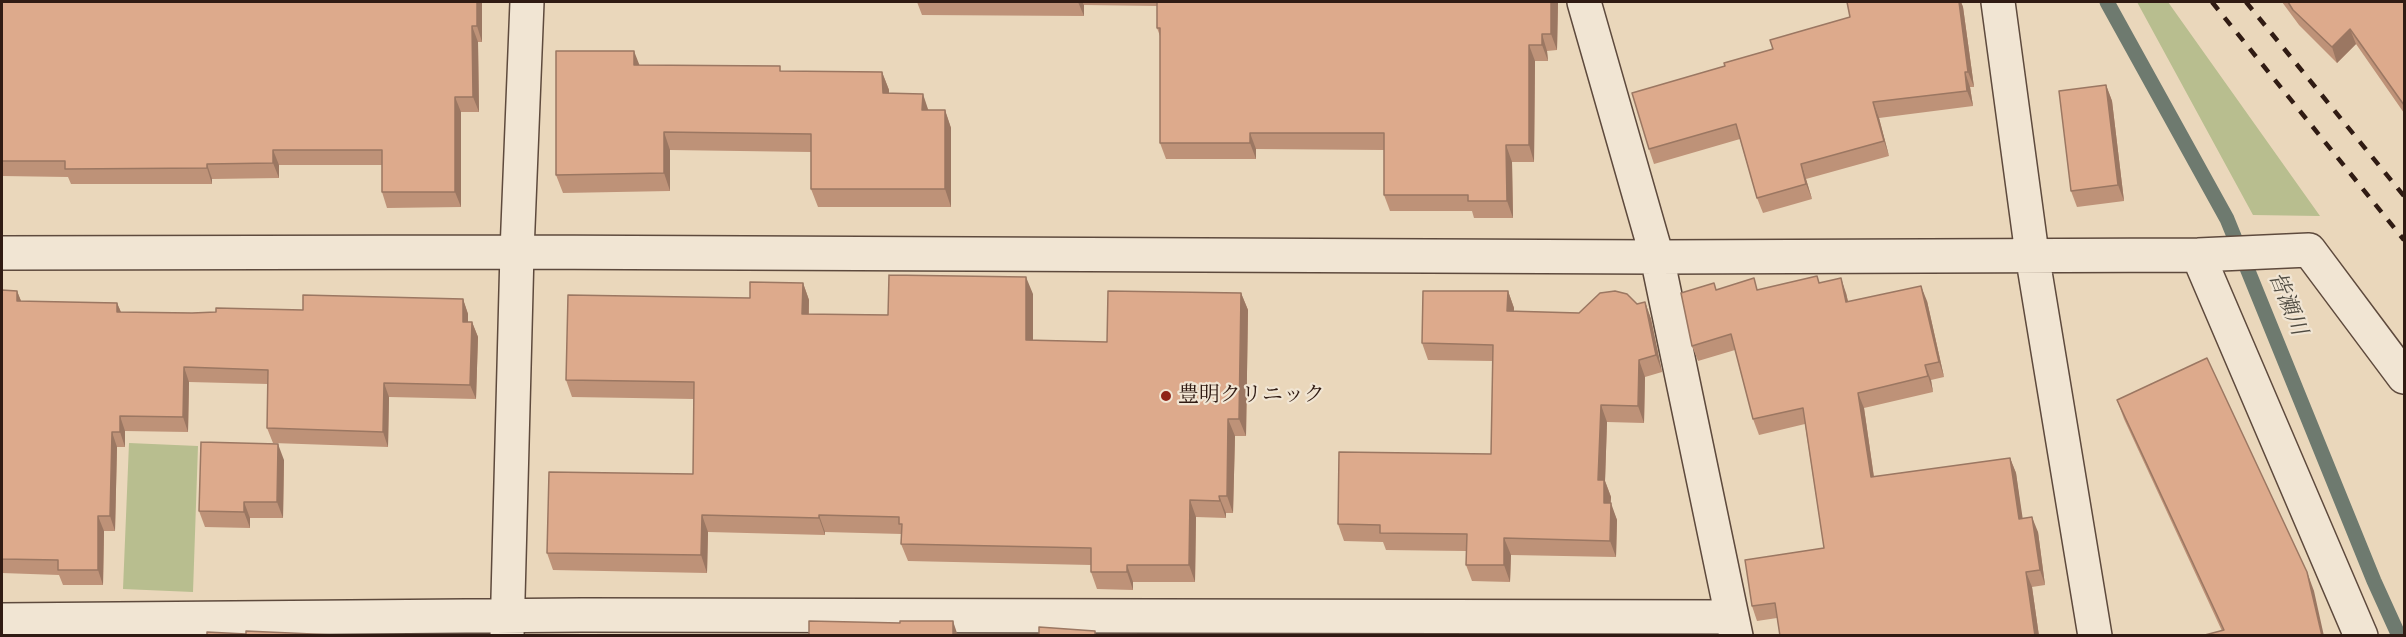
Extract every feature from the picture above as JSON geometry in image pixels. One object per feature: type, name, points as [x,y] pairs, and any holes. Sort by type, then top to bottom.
[{"type":"street","points":[[508,626],[517,252],[527,2]]},
{"type":"street","points":[[2,620],[508,626],[1734,626],[1658,257],[1584,2]]},
{"type":"street","points":[[1998,2],[2032,254],[2095,636]]},
{"type":"street","points":[[2,253],[517,252],[1658,257],[2200,254],[2309,250],[2404,377]]},
{"type":"street","points":[[2200,254],[2361,636]]},
{"type":"green space","points":[[2137,2],[2168,2],[2320,216],[2253,215]]},
{"type":"green space","points":[[129,443],[198,446],[193,592],[123,589]]},
{"type":"green space","points":[[1319,634],[1658,635],[1317,635]]},
{"type":"building","points":[[2,2],[477,2],[477,26],[472,26],[473,97],[455,97],[455,192],[382,192],[382,150],[273,150],[273,163],[207,164],[207,168],[65,169],[65,161],[2,161]]},
{"type":"building","points":[[1157,2],[1551,2],[1551,34],[1542,34],[1542,45],[1529,45],[1529,145],[1506,145],[1507,201],[1468,201],[1468,195],[1384,195],[1384,133],[1250,133],[1250,143],[1160,143],[1160,28],[1157,28]]},
{"type":"building","points":[[1847,2],[1959,2],[1968,72],[1965,72],[1967,91],[1873,102],[1884,141],[1801,164],[1806,184],[1757,198],[1736,124],[1649,149],[1632,93],[1725,66],[1724,63],[1773,49],[1770,40],[1850,17]]},
{"type":"building","points":[[2288,2],[2404,2],[2404,105],[2350,29],[2332,47],[2293,10]]},
{"type":"building","points":[[556,51],[634,51],[634,65],[780,66],[780,71],[882,72],[883,93],[923,94],[922,110],[945,110],[945,189],[811,189],[811,134],[664,132],[664,173],[556,175]]},
{"type":"building","points":[[2106,85],[2118,185],[2071,191],[2059,91]]},
{"type":"building","points":[[889,275],[1026,277],[1026,340],[1107,342],[1108,291],[1241,293],[1239,419],[1228,419],[1227,496],[1219,496],[1220,501],[1190,500],[1189,565],[1127,565],[1127,572],[1091,572],[1091,548],[901,544],[902,524],[899,524],[899,517],[819,515],[819,518],[702,515],[701,555],[547,553],[549,472],[693,474],[694,382],[566,380],[568,295],[750,298],[750,282],[803,283],[802,314],[888,315]]},
{"type":"building","points":[[1817,276],[1819,283],[1841,278],[1846,302],[1921,286],[1939,362],[1925,365],[1928,376],[1858,393],[1871,477],[2010,458],[2019,519],[2032,517],[2040,570],[2026,572],[2035,636],[1780,636],[1775,603],[1752,606],[1745,560],[1824,548],[1803,408],[1753,419],[1731,334],[1692,346],[1681,293],[1714,283],[1716,290],[1754,278],[1757,290]]},
{"type":"building","points":[[2,290],[17,291],[17,301],[117,303],[117,312],[192,313],[216,312],[216,308],[303,310],[303,295],[463,299],[463,322],[472,322],[470,385],[384,383],[383,432],[267,428],[268,370],[184,367],[183,417],[120,416],[120,432],[112,432],[110,516],[98,516],[98,570],[58,570],[58,560],[2,559]]},
{"type":"building","points":[[1423,291],[1508,291],[1507,311],[1579,313],[1600,293],[1615,291],[1627,294],[1637,304],[1645,302],[1656,355],[1639,360],[1638,406],[1601,405],[1598,480],[1604,480],[1604,503],[1611,503],[1610,541],[1504,538],[1504,565],[1466,565],[1467,534],[1380,533],[1380,525],[1338,524],[1339,452],[1491,454],[1493,345],[1422,343]]},
{"type":"building","points":[[2207,358],[2307,572],[2322,636],[2201,636],[2224,630],[2117,400]]},
{"type":"building","points":[[201,442],[278,444],[277,502],[244,502],[244,512],[199,511]]},
{"type":"building","points":[[809,621],[900,623],[900,621],[953,621],[953,636],[809,636]]},
{"type":"building","points":[[1039,627],[1095,631],[1095,636],[1039,636]]},
{"type":"building","points":[[246,631],[357,636],[207,636],[207,632],[246,634]]},
{"type":"waterway","name":"皆瀬川","points":[[2107,2],[2227,219],[2374,581],[2399,636]]},
{"type":"railway","points":[[2212,2],[2404,240]]},
{"type":"railway","points":[[2246,2],[2404,196]]},
{"type":"place","name":"豊明クリニック","points":[[1166,396]]}]
